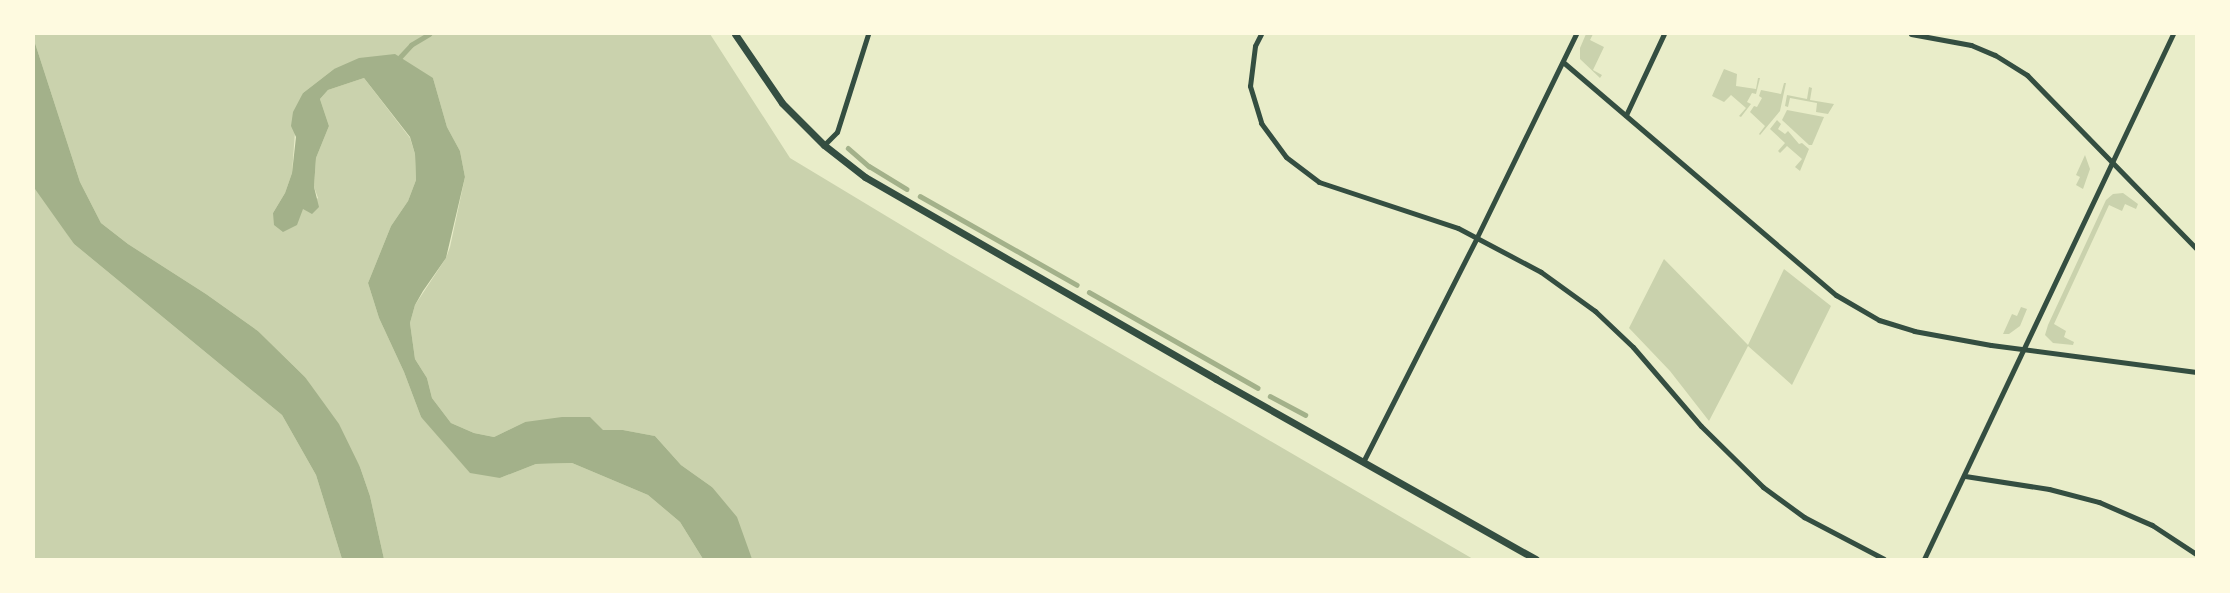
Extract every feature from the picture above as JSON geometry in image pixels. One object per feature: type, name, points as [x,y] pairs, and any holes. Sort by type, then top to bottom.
[{"type":"street","points":[[735,34],[782,103],[824,145],[865,177],[1536,559]]},
{"type":"street","points":[[824,145],[837,132],[868,34]]},
{"type":"street","points":[[1262,34],[1255,46],[1250,86],[1261,123],[1286,157],[1319,182],[1458,228],[1541,272],[1594,311],[1634,347],[1707,432],[1763,487],[1804,517],[1884,559]]},
{"type":"street","points":[[1363,462],[1477,237],[1576,34]]},
{"type":"street","points":[[1626,115],[1664,34]]},
{"type":"street","points":[[1910,34],[1971,45],[1995,56],[2027,75],[2196,248]]},
{"type":"street","points":[[1924,559],[2173,34]]},
{"type":"street","points":[[1563,62],[1836,295],[1879,320],[1914,331],[1991,345],[2196,372]]},
{"type":"street","points":[[1965,476],[2049,489],[2099,502],[2152,525],[2196,554]]},
{"type":"shaded area","points":[[34,34],[710,34],[790,158],[951,255],[1473,559],[752,559],[712,487],[681,465],[655,436],[623,430],[602,430],[525,422],[494,437],[474,433],[451,423],[432,398],[427,378],[415,359],[410,323],[415,305],[446,258],[450,247],[465,177],[460,151],[447,127],[433,78],[334,69],[303,93],[295,132],[292,173],[285,193],[273,213],[303,209],[318,198],[314,187],[316,158],[329,126],[320,99],[328,90],[364,78],[410,138],[415,154],[416,180],[408,201],[391,226],[368,283],[379,318],[404,372],[421,417],[500,478],[536,464],[572,463],[648,495],[680,522],[703,559],[384,559],[370,496],[360,467],[305,377],[258,331],[206,294],[128,244],[101,223],[80,182],[34,40]]},
{"type":"shaded area","points":[[1586,34],[1593,34],[1590,40],[1604,47],[1593,70],[1602,75],[1600,78],[1580,59],[1580,48]]},
{"type":"shaded area","points":[[34,40],[80,182],[101,223],[128,244],[206,294],[258,331],[305,377],[339,424],[360,467],[370,496],[384,559],[342,559],[316,475],[282,415],[74,244],[35,189]]},
{"type":"shaded area","points":[[395,54],[433,78],[447,127],[460,151],[465,177],[446,258],[415,305],[410,323],[415,359],[427,378],[432,398],[451,423],[474,433],[494,437],[525,422],[562,417],[590,417],[603,430],[623,430],[655,436],[681,465],[712,487],[737,517],[752,559],[703,559],[680,522],[648,495],[572,463],[536,464],[500,478],[470,473],[421,417],[404,372],[379,318],[368,283],[391,226],[408,201],[416,180],[415,154],[410,137],[364,78],[328,90],[320,99],[329,126],[316,158],[314,187],[319,207],[312,214],[303,209],[297,225],[283,232],[274,225],[273,213],[285,193],[292,173],[296,137],[291,126],[293,112],[303,93],[334,69],[359,58]]},
{"type":"shaded area","points":[[1724,69],[1737,74],[1736,86],[1756,89],[1758,78],[1760,78],[1756,94],[1752,93],[1747,102],[1751,104],[1741,117],[1739,116],[1746,108],[1731,95],[1724,102],[1712,96]]},
{"type":"shaded area","points":[[1784,83],[1786,83],[1780,111],[1760,135],[1765,126],[1750,112],[1754,106],[1757,107],[1762,98],[1759,96],[1761,90],[1781,94]]},
{"type":"shaded area","points":[[1809,87],[1812,88],[1810,100],[1834,104],[1828,114],[1816,112],[1817,103],[1790,98],[1788,107],[1785,106],[1787,95],[1807,99]]},
{"type":"shaded area","points":[[1787,110],[1824,117],[1812,145],[1809,145],[1782,120]]},
{"type":"shaded area","points":[[1777,120],[1781,124],[1778,129],[1785,134],[1788,131],[1799,144],[1802,143],[1809,149],[1800,171],[1795,167],[1802,159],[1787,146],[1780,153],[1778,151],[1785,143],[1770,129]]},
{"type":"shaded area","points":[[2085,155],[2090,169],[2083,189],[2076,185],[2080,177],[2076,175]]},
{"type":"shaded area","points":[[34,184],[74,244],[282,415],[316,475],[342,559],[34,559]]},
{"type":"shaded area","points":[[2123,193],[2138,204],[2136,209],[2125,204],[2122,211],[2109,205],[2054,324],[2066,331],[2064,337],[2074,342],[2073,345],[2053,343],[2045,335],[2048,325],[2106,200],[2113,194]]},
{"type":"shaded area","points":[[1664,259],[1748,345],[1784,269],[1831,306],[1792,385],[1748,346],[1709,421],[1670,371],[1629,328]]},
{"type":"shaded area","points":[[2021,307],[2027,309],[2020,326],[2009,334],[2003,334],[2012,314],[2017,316]]},
{"type":"waterway","points":[[400,57],[411,45],[429,34]]},
{"type":"waterway","points":[[848,148],[869,166],[907,189]]},
{"type":"waterway","points":[[920,196],[1077,285]]},
{"type":"waterway","points":[[1089,292],[1258,388]]},
{"type":"waterway","points":[[1270,396],[1305,415]]}]
